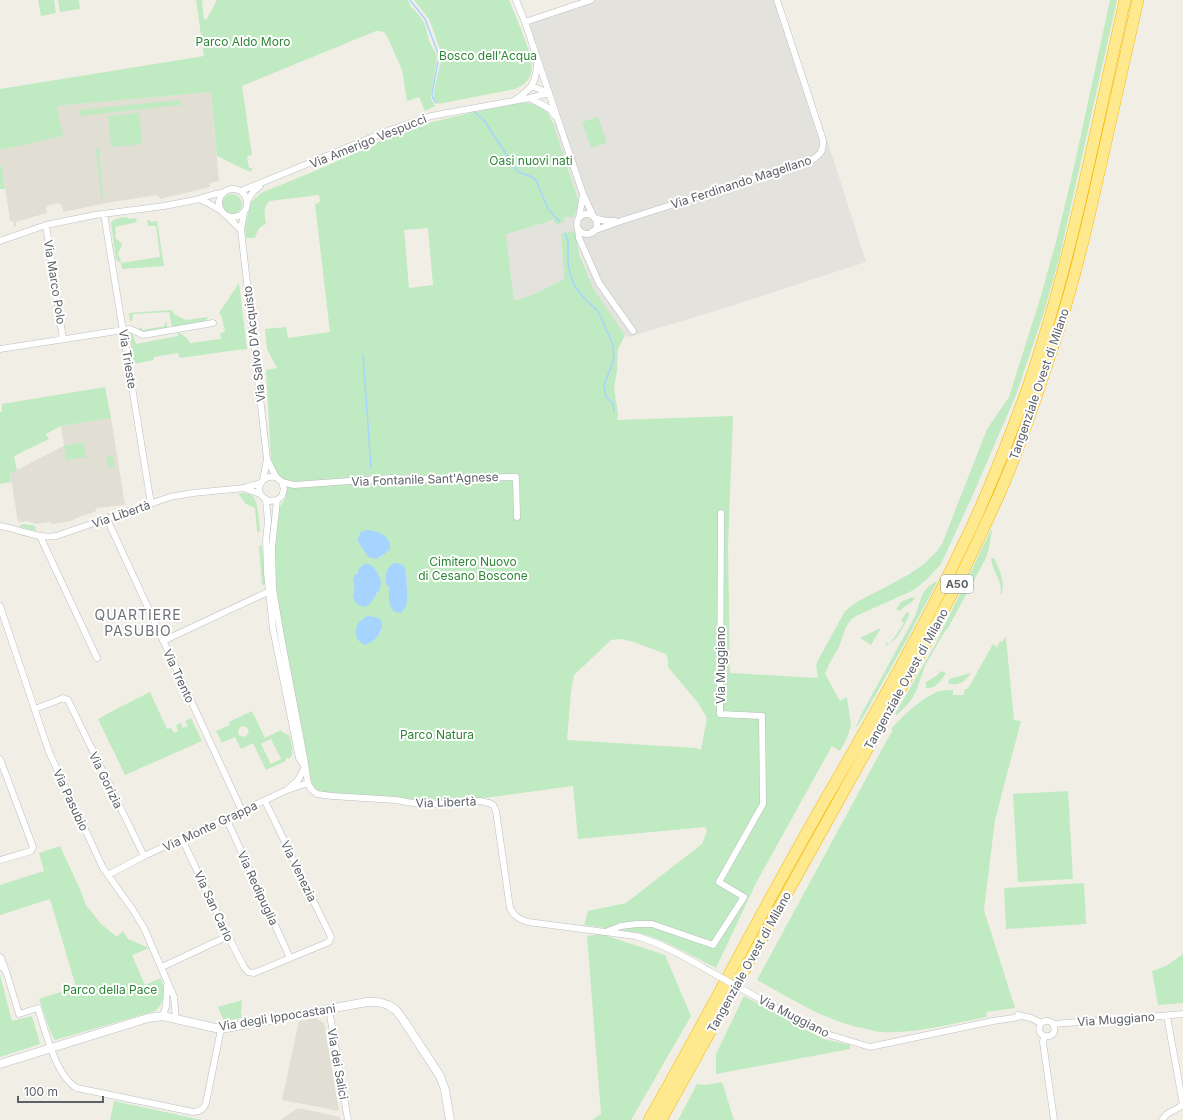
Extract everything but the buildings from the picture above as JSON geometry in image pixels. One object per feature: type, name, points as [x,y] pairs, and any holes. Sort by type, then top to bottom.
[{"type":"highway","name":"Tangenziale Ovest di Milano","points":[[649,1120],[914,640],[948,576],[984,500],[1031,376],[1059,283],[1086,177],[1125,0]]},
{"type":"highway","name":"Tangenziale Ovest di Milano","points":[[661,1120],[934,629],[969,561],[1005,480],[1023,436],[1059,327],[1071,285],[1089,215],[1138,0]]},
{"type":"street","points":[[516,0],[525,22],[583,194],[595,220],[596,226],[585,240],[584,248]]},
{"type":"street","points":[[525,22],[591,0]]},
{"type":"street","name":"Via Ferdinando Magellano","points":[[591,232],[812,160],[819,155],[823,150],[823,140],[777,0]]},
{"type":"street","points":[[514,101],[526,92],[535,80],[538,60]]},
{"type":"street","points":[[531,86],[548,93]]},
{"type":"street","name":"Via Amerigo Vespucci","points":[[0,241],[46,225],[128,210],[164,206],[199,199],[215,194],[222,194],[226,190],[231,189],[241,191],[390,130],[430,116],[530,98],[548,93]]},
{"type":"street","points":[[530,98],[550,109],[558,121]]},
{"type":"street","name":"Via Amerigo Vespucci","points":[[244,212],[247,201],[253,192],[271,179]]},
{"type":"street","points":[[241,191],[247,201]]},
{"type":"street","points":[[220,211],[218,202],[222,194]]},
{"type":"street","points":[[583,194],[577,223],[579,238],[599,283],[633,332]]},
{"type":"street","points":[[199,199],[208,203],[227,216],[241,230]]},
{"type":"street","points":[[227,216],[240,216],[244,212]]},
{"type":"street","name":"Via Salvo D'Acquisto","points":[[244,212],[241,230],[268,459]]},
{"type":"street","name":"Via Trieste","points":[[104,214],[152,504]]},
{"type":"street","points":[[579,218],[586,214],[594,218]]},
{"type":"street","name":"Via Ferdinando Magellano","points":[[594,218],[606,221],[621,221]]},
{"type":"street","name":"Via Marco Polo","points":[[46,225],[63,339]]},
{"type":"street","points":[[578,229],[583,233],[591,232]]},
{"type":"street","points":[[0,349],[130,329],[143,335],[213,323]]},
{"type":"street","points":[[268,459],[276,477],[282,482],[294,486]]},
{"type":"street","points":[[260,494],[259,489],[268,459]]},
{"type":"street","points":[[244,488],[262,482],[269,477],[276,477]]},
{"type":"street","name":"Via Fontanile Sant'Agnese","points":[[294,486],[406,478],[516,477],[517,517]]},
{"type":"street","points":[[282,482],[284,490],[283,493]]},
{"type":"street","points":[[287,790],[308,783],[305,767],[299,758],[273,629],[271,590],[272,547],[277,500],[283,493],[294,486]]},
{"type":"street","points":[[244,488],[260,494],[266,500],[277,500]]},
{"type":"street","name":"Via Libertà","points":[[0,526],[40,536],[51,537],[178,495],[244,488]]},
{"type":"street","points":[[266,500],[268,520],[266,540],[267,573],[271,590]]},
{"type":"street","name":"Via Muggiano","points":[[606,932],[621,926],[652,924],[713,945],[744,897],[719,882],[763,804],[762,716],[720,714],[721,513]]},
{"type":"street","name":"Via Trento","points":[[107,519],[242,811]]},
{"type":"street","points":[[40,536],[97,658]]},
{"type":"street","points":[[48,552],[50,542],[56,536]]},
{"type":"street","points":[[163,641],[271,590]]},
{"type":"street","name":"Via Pasubio","points":[[0,606],[49,752],[100,862],[144,928],[174,997],[176,1019]]},
{"type":"street","name":"Via Gorizia","points":[[35,709],[61,699],[66,699],[70,704],[144,856]]},
{"type":"street","points":[[0,759],[33,847],[31,851],[0,860]]},
{"type":"street","name":"Via Monte Grappa","points":[[108,875],[144,856],[287,790],[298,780],[305,767]]},
{"type":"street","name":"Via Libertà","points":[[308,783],[312,790],[317,794],[332,796],[396,800],[424,805],[480,801],[489,803],[496,811],[509,902],[513,913],[520,920],[528,922],[583,929]]},
{"type":"street","name":"Via Venezia","points":[[265,801],[330,937],[329,942],[290,958]]},
{"type":"street","name":"Via Redipuglia","points":[[226,818],[290,958]]},
{"type":"street","name":"Via San Carlo","points":[[182,838],[228,936],[248,972],[254,973],[290,958]]},
{"type":"street","name":"Via Muggiano","points":[[583,929],[636,936],[652,940],[809,1026],[827,1034],[870,1047],[993,1021],[1000,1017],[1012,1014],[1031,1018],[1041,1023],[1050,1021],[1053,1024],[1183,1014]]},
{"type":"street","points":[[162,968],[228,936]]},
{"type":"street","points":[[0,957],[6,971],[19,1014],[38,1008],[50,1048],[64,1077],[70,1084],[77,1088],[195,1112],[202,1110],[206,1103],[221,1028]]},
{"type":"street","points":[[0,965],[6,971]]},
{"type":"street","points":[[163,1016],[166,1006],[167,982]]},
{"type":"street","name":"Via degli Ippocastani","points":[[0,1064],[148,1018],[163,1016],[221,1028],[372,1002],[383,1003],[392,1008],[404,1021],[438,1072],[445,1090],[450,1120]]},
{"type":"street","name":"Via dei Salici","points":[[329,1009],[348,1120]]},
{"type":"street","name":"Via Muggiano","points":[[1167,1016],[1183,1106]]},
{"type":"street","points":[[1041,1023],[1039,1030],[1044,1036],[1043,1042],[1054,1120]]},
{"type":"street","points":[[1044,1036],[1053,1034],[1055,1029],[1053,1024]]},
{"type":"street","points":[[1162,1120],[1167,1114],[1183,1106]]},
{"type":"shaded area","points":[[582,0],[779,0],[835,164],[866,262],[728,307],[629,337],[625,335],[593,288],[577,243],[561,234],[564,279],[537,293],[514,302],[506,234],[544,223],[554,218],[573,217],[578,207],[578,197],[553,123],[562,120],[527,18]]},
{"type":"shaded area","points":[[211,92],[219,181],[210,183],[210,187],[160,199],[157,195],[106,203],[63,212],[62,205],[57,203],[49,205],[46,208],[47,213],[16,222],[16,226],[14,227],[13,221],[10,221],[2,166],[0,165],[0,150],[62,136],[57,106]]},
{"type":"shaded area","points":[[111,418],[125,505],[96,508],[96,511],[72,521],[52,524],[50,522],[36,524],[28,521],[18,522],[10,472],[17,470],[64,446],[61,426]]},
{"type":"shaded area","points":[[316,1018],[324,1023],[339,1111],[282,1100],[299,1021]]},
{"type":"shaded area","points":[[298,1108],[340,1117],[340,1120],[282,1120]]},
{"type":"green space","points":[[38,0],[54,0],[56,13],[41,16]]},
{"type":"green space","points":[[58,0],[79,0],[80,9],[60,12]]},
{"type":"green space","name":"Parco Aldo Moro","points":[[196,0],[202,0],[204,20],[207,19],[217,0],[408,0],[411,7],[425,24],[429,41],[437,56],[431,98],[435,106],[425,111],[419,97],[407,101],[402,70],[387,36],[383,32],[376,31],[242,86],[252,155],[247,156],[249,168],[253,168],[250,172],[217,156],[211,92],[57,106],[63,136],[0,150],[0,89],[204,56]]},
{"type":"green space","name":"Bosco dell'Acqua","points":[[414,0],[509,0],[531,58],[531,73],[528,79],[523,85],[515,89],[438,104],[434,98],[434,91],[442,55],[429,19]]},
{"type":"green space","points":[[1110,0],[1117,0],[1060,255],[1044,312],[1016,395],[941,564],[914,590],[856,616],[849,622],[838,649],[825,674],[840,701],[847,697],[851,726],[847,738],[840,751],[832,746],[756,883],[716,968],[675,947],[649,936],[584,925],[588,911],[626,903],[702,844],[707,831],[705,827],[578,839],[573,786],[433,803],[321,793],[314,788],[308,773],[275,589],[275,548],[279,508],[286,497],[284,480],[277,475],[271,459],[266,370],[277,368],[267,349],[265,329],[286,327],[288,338],[330,332],[315,204],[320,202],[319,195],[270,201],[267,203],[265,209],[266,224],[259,229],[255,238],[246,238],[245,227],[250,205],[252,201],[261,193],[322,168],[389,137],[428,123],[520,103],[531,103],[539,106],[547,112],[553,123],[579,202],[573,217],[564,217],[565,221],[556,225],[554,219],[506,234],[514,301],[537,293],[564,279],[561,234],[572,231],[575,233],[579,253],[593,288],[625,335],[618,349],[617,371],[614,388],[618,414],[617,420],[733,416],[728,546],[730,673],[818,678],[816,666],[818,660],[845,611],[855,603],[908,575],[924,564],[942,544],[987,429],[1009,397],[1040,299],[1057,238]],"holes":[[[428,228],[433,285],[409,288],[404,230]],[[358,543],[390,550],[377,559]],[[364,564],[379,592],[375,596],[353,594],[355,591],[353,582],[358,575],[361,566]],[[407,574],[406,605],[389,591],[385,578]],[[362,619],[382,631],[371,642],[357,637],[356,629]],[[620,639],[634,642],[666,654],[668,667],[698,703],[707,718],[701,750],[696,748],[567,740],[574,675],[611,640]]]},
{"type":"green space","points":[[180,100],[181,105],[80,116],[79,110]]},
{"type":"green space","points":[[139,113],[142,144],[111,147],[108,116]]},
{"type":"green space","points":[[598,117],[607,143],[591,148],[582,122]]},
{"type":"green space","points":[[95,149],[99,149],[103,197],[101,198],[97,159]]},
{"type":"green space","points":[[0,165],[2,166],[5,189],[0,189]]},
{"type":"green space","points":[[232,194],[239,197],[242,204],[239,211],[232,214],[225,211],[222,204],[225,197]]},
{"type":"green space","points":[[118,218],[136,218],[137,222],[115,227],[116,239],[122,244],[118,253],[121,263],[116,260],[111,223]]},
{"type":"green space","points":[[147,220],[150,220],[150,222],[157,221],[164,266],[122,269],[121,263],[160,257],[156,226],[148,226]]},
{"type":"green space","points":[[239,283],[247,349],[180,358],[178,353],[154,357],[154,360],[134,364],[129,333],[133,335],[136,344],[178,336],[178,332],[187,338],[190,343],[221,339],[220,334],[225,331],[221,315],[219,313]]},
{"type":"green space","points":[[171,310],[174,314],[186,320],[208,317],[205,322],[172,327],[169,312],[133,314],[132,321],[130,321],[129,313]]},
{"type":"green space","points":[[167,322],[167,328],[141,332],[139,330],[141,327],[142,330],[165,326],[165,323]]},
{"type":"green space","points":[[105,387],[111,418],[61,426],[46,434],[49,439],[14,456],[17,470],[10,473],[11,482],[0,484],[0,412],[2,412],[2,404]]},
{"type":"green space","points":[[83,442],[86,457],[66,460],[64,446]]},
{"type":"green space","points":[[113,456],[115,466],[107,467],[106,457]]},
{"type":"green space","points":[[238,493],[245,493],[254,497],[258,512],[260,532],[257,532],[255,508],[246,504]]},
{"type":"green space","points":[[25,524],[36,527],[35,531],[19,525]]},
{"type":"green space","points":[[991,530],[986,558],[948,628],[925,666],[913,697],[897,715],[895,714],[935,645]]},
{"type":"green space","points":[[259,546],[262,546],[265,583],[262,586]]},
{"type":"green space","points":[[993,558],[1002,576],[1003,585],[1001,595],[999,581],[991,559]]},
{"type":"green space","points":[[936,581],[937,582],[906,641],[856,727],[861,715],[915,616],[923,593]]},
{"type":"green space","points":[[912,597],[915,598],[910,604],[903,607],[900,611],[896,609],[901,602]]},
{"type":"green space","points":[[907,612],[909,613],[909,616],[899,634],[891,643],[904,623],[901,620]]},
{"type":"green space","points":[[881,628],[871,645],[860,638]]},
{"type":"green space","points":[[1005,637],[1014,720],[1021,721],[995,820],[984,910],[1015,1008],[986,1012],[987,1017],[934,1028],[880,1032],[837,1021],[796,1002],[757,980],[893,730],[891,729],[900,719],[924,699],[935,693],[953,690],[953,695],[964,695],[964,690],[970,685],[993,644],[997,647],[1000,641],[1002,642]]},
{"type":"green space","points":[[941,671],[946,673],[940,682],[933,687],[926,688],[926,682]]},
{"type":"green space","points":[[971,673],[961,683],[948,683],[949,679]]},
{"type":"green space","points":[[150,692],[167,729],[171,728],[174,733],[178,731],[176,725],[181,723],[183,728],[188,726],[185,721],[191,718],[202,741],[125,775],[98,719]]},
{"type":"green space","points":[[252,711],[265,738],[281,730],[289,735],[292,747],[290,758],[286,758],[286,761],[266,770],[253,743],[241,749],[235,737],[222,743],[216,731],[230,725],[229,722]],"holes":[[[243,726],[249,731],[247,735],[243,737],[239,735],[238,731],[240,727]],[[271,739],[281,759],[271,764],[261,744]]]},
{"type":"green space","points":[[1068,791],[1073,879],[1018,882],[1013,794]]},
{"type":"green space","name":"Parco della Pace","points":[[60,846],[86,905],[101,924],[117,937],[123,931],[128,939],[149,948],[132,955],[145,985],[161,978],[164,988],[164,999],[155,1011],[55,1040],[50,1031],[39,999],[76,987],[50,899],[0,915],[0,885],[44,871],[39,853]]},
{"type":"green space","points":[[1084,883],[1086,924],[1006,929],[1004,888]]},
{"type":"green space","points":[[601,934],[665,955],[691,1016],[631,1120],[592,1120],[601,1114],[587,936]]},
{"type":"green space","points":[[1183,954],[1183,1003],[1158,1005],[1152,971],[1166,966]]},
{"type":"green space","points":[[0,975],[12,1021],[32,1016],[40,1044],[0,1057]]},
{"type":"green space","points":[[744,996],[824,1039],[850,1045],[850,1049],[716,1074],[716,1054]]},
{"type":"green space","points":[[242,1000],[242,1018],[224,1021],[218,1007]]},
{"type":"green space","points":[[722,1082],[734,1120],[678,1120],[697,1084],[704,1085]]},
{"type":"green space","points":[[114,1101],[202,1120],[110,1120]]},
{"type":"water","points":[[366,530],[375,531],[386,537],[389,541],[390,550],[377,559],[368,557],[357,540],[361,532]]},
{"type":"water","points":[[394,563],[403,565],[406,574],[407,601],[404,610],[401,613],[395,612],[390,605],[389,590],[385,580],[388,569]]},
{"type":"water","points":[[364,564],[369,564],[374,568],[381,581],[379,590],[371,602],[365,607],[355,602],[353,597],[354,577],[358,574],[358,570]]},
{"type":"water","points":[[368,616],[380,619],[382,627],[379,635],[373,641],[365,645],[357,638],[356,630],[360,622]]},
{"type":"waterway","points":[[410,0],[425,19],[439,56],[432,94],[436,103]]},
{"type":"waterway","points":[[474,112],[483,119],[518,172],[536,180],[548,209],[559,221]]},
{"type":"waterway","points":[[565,233],[568,242],[568,264],[571,277],[576,288],[598,311],[613,345],[614,359],[604,385],[606,396],[613,404],[614,412]]},
{"type":"waterway","points":[[363,355],[371,468]]},
{"type":"district","name":"QUARTIERE PASUBIO","points":[[138,622]]},
{"type":"park label","name":"Oasi nuovi nati","points":[[531,160]]},
{"type":"park label","name":"Cimitero Nuovo di Cesano Boscone","points":[[473,568]]},
{"type":"park label","name":"Parco Natura","points":[[437,734]]}]
